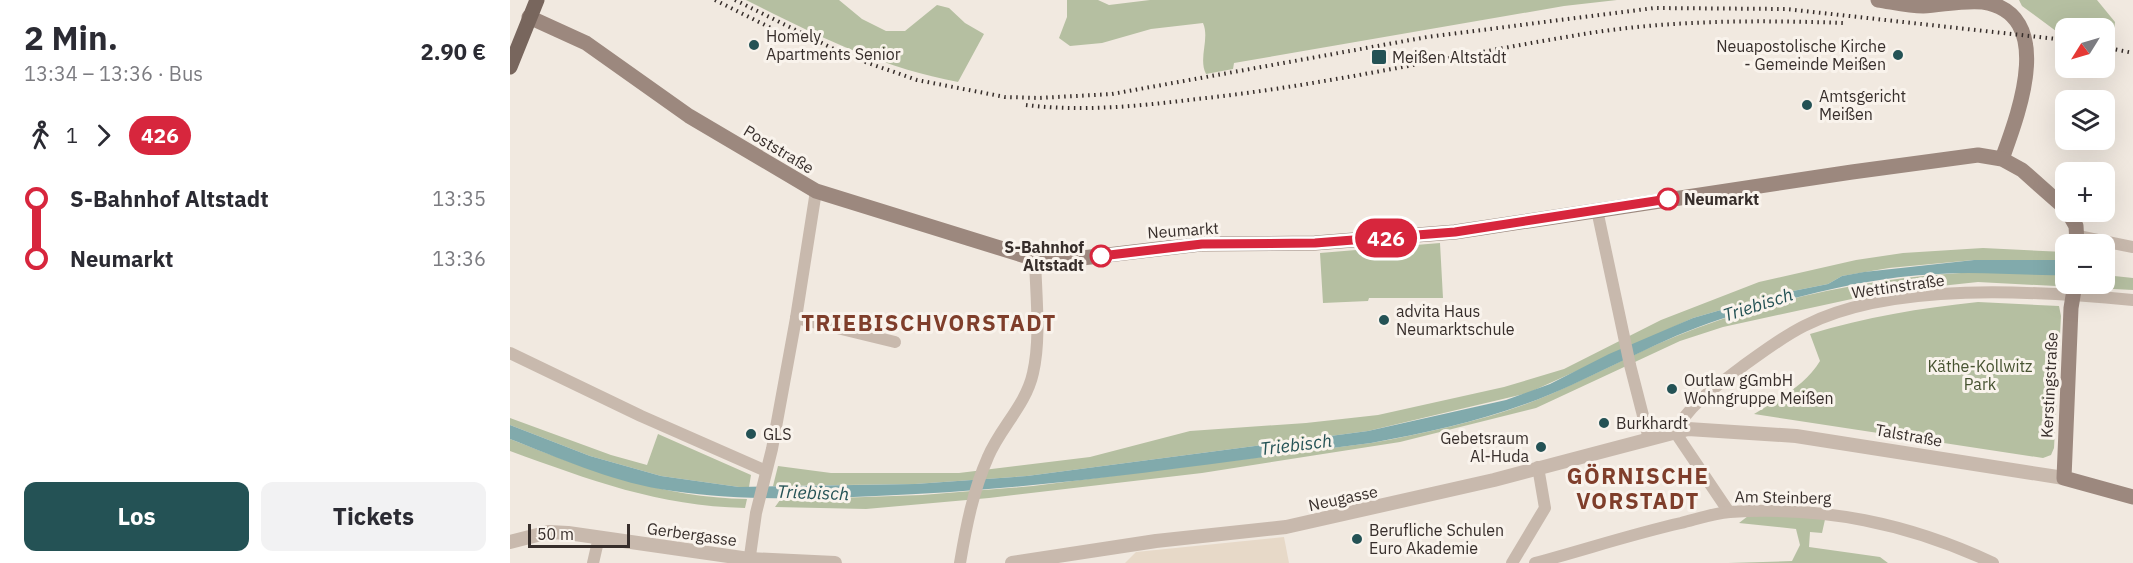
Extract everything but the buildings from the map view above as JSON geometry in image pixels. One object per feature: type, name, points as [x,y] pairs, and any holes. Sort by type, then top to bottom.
[{"type":"main road","points":[[510,67],[537,0]]},
{"type":"main road","points":[[1878,0],[1923,6],[1964,1],[1981,2],[1995,5],[2018,24],[2025,36],[2028,55],[2016,119],[2002,159]]},
{"type":"main road","name":"Poststraße","points":[[530,17],[586,44],[689,116],[816,191],[1035,259]]},
{"type":"main road","name":"Neumarkt","points":[[1035,259],[1065,260],[1202,244],[1315,243],[1455,232],[1971,156],[2002,159],[2033,178],[2055,199]]},
{"type":"main road","name":"Kerstingstraße","points":[[2064,478],[2075,294]]},
{"type":"main road","name":"Talstraße","points":[[2064,478],[2133,496]]},
{"type":"street","points":[[749,561],[756,513],[796,318],[816,191]]},
{"type":"street","points":[[1597,210],[1630,365],[1649,439]]},
{"type":"street","points":[[2115,245],[2133,247]]},
{"type":"street","points":[[960,563],[973,499],[988,456],[1025,395],[1033,374],[1036,340],[1035,259]]},
{"type":"street","name":"Wettinstraße","points":[[1675,432],[1684,416],[1701,397],[1806,324],[1851,308],[1912,297],[2055,288]]},
{"type":"street","name":"Wettinstraße","points":[[2106,294],[2133,300]]},
{"type":"street","points":[[796,318],[895,342]]},
{"type":"street","points":[[510,353],[764,476]]},
{"type":"street","name":"Talstraße","points":[[1675,432],[1688,429],[1796,436],[2064,478]]},
{"type":"street","points":[[1675,432],[1729,512]]},
{"type":"street","name":"Neugasse","points":[[1012,563],[1156,541],[1286,527],[1494,480],[1675,432]]},
{"type":"street","points":[[1512,563],[1545,508],[1538,467]]},
{"type":"street","name":"Am Steinberg","points":[[1535,563],[1646,531],[1729,512],[1822,512],[1860,517],[1969,552],[1993,563]]},
{"type":"street","name":"Gerbergasse","points":[[510,542],[549,532],[599,537],[749,561],[835,563]]},
{"type":"street","points":[[593,563],[599,537]]},
{"type":"green space","points":[[746,0],[839,0],[862,19],[886,31],[905,31],[937,5],[949,8],[965,23],[984,34],[958,82],[903,68],[849,49]]},
{"type":"green space","points":[[1067,0],[1098,0],[1109,5],[1150,0],[1617,0],[1564,6],[1234,63],[1233,69],[1206,74],[1203,62],[1205,29],[1203,23],[1151,29],[1102,43],[1070,46],[1059,38],[1067,17]]},
{"type":"green space","points":[[2019,0],[2097,0],[2112,18],[2055,18],[2055,30],[2022,6]]},
{"type":"green space","points":[[1440,243],[1443,298],[1369,298],[1368,301],[1323,303],[1320,253]]},
{"type":"green space","points":[[1983,248],[2055,252],[2055,260],[1974,260],[1889,268],[1842,276],[1828,284],[1773,295],[1693,318],[1528,393],[1368,431],[1027,476],[915,484],[773,486],[778,466],[831,473],[959,473],[1090,457],[1190,431],[1306,423],[1378,415],[1504,387],[1564,369],[1661,320],[1759,282],[1856,260],[1903,253]]},
{"type":"green space","points":[[1978,272],[2055,275],[2055,286],[1978,282],[1884,292],[1723,327],[1680,341],[1536,408],[1400,442],[1202,473],[989,498],[866,509],[775,507],[780,500],[922,495],[1033,486],[1394,439],[1463,423],[1530,403],[1678,335],[1731,316],[1835,289],[1942,274]]},
{"type":"green space","points":[[2115,276],[2133,278],[2133,290],[2115,289]]},
{"type":"green space","name":"Käthe-Kollwitz Park","points":[[1978,302],[2059,306],[2061,316],[2054,448],[2051,455],[2043,458],[1754,414],[1790,391],[1814,370],[1820,361],[1810,334],[1893,314]]},
{"type":"green space","points":[[510,418],[611,455],[647,465],[658,434],[751,475],[749,487],[661,476],[590,456],[510,425]]},
{"type":"green space","points":[[510,439],[626,480],[686,493],[747,499],[745,508],[683,502],[625,490],[510,451]]},
{"type":"green space","points":[[1826,515],[1822,533],[1810,532],[1809,547],[1880,557],[1888,563],[1728,563],[1792,561],[1800,545],[1796,529],[1739,523],[1748,516]]},
{"type":"shaded area","points":[[1284,537],[1289,563],[1125,563],[1136,552]]},
{"type":"water","name":"Triebisch","points":[[1974,260],[2055,260],[2055,275],[1970,273],[1911,276],[1883,279],[1801,296],[1699,327],[1529,403],[1416,434],[1371,443],[1124,475],[938,493],[822,498],[714,496],[660,489],[622,480],[510,439],[510,425],[590,456],[661,476],[739,487],[915,484],[1027,476],[1368,431],[1506,400],[1550,384],[1609,354],[1693,318],[1773,295],[1828,284],[1842,276]]},
{"type":"railway","points":[[715,0],[799,42]]},
{"type":"railway","points":[[735,0],[848,56],[917,80],[1005,97],[1039,98],[1112,94],[1427,37],[1654,8],[1786,9],[2055,39]]},
{"type":"railway","points":[[1026,105],[1069,108],[1112,107],[1246,93],[1345,78],[1541,41],[1621,29],[1685,23],[1749,21],[1844,23]]},
{"type":"railway","points":[[2115,49],[2133,53]]},
{"type":"bus line","name":"426","points":[[1101,256],[1202,244],[1315,243],[1455,232],[1668,199]]},
{"type":"place","name":"Homely Apartments Senior","points":[[754,45]]},
{"type":"place","name":"Neuapostolische Kirche - Gemeinde Meißen","points":[[1898,55]]},
{"type":"place","name":"Meißen Altstadt","points":[[1379,57]]},
{"type":"place","name":"Amtsgericht Meißen","points":[[1807,105]]},
{"type":"place","name":"Neumarkt","points":[[1668,199]]},
{"type":"place","name":"S-Bahnhof Altstadt","points":[[1101,256]]},
{"type":"place","name":"advita Haus Neumarktschule","points":[[1384,320]]},
{"type":"place","name":"Outlaw gGmbH Wohngruppe Meißen","points":[[1672,389]]},
{"type":"place","name":"Burkhardt","points":[[1604,423]]},
{"type":"place","name":"GLS","points":[[751,434]]},
{"type":"place","name":"Gebetsraum Al-Huda","points":[[1541,447]]},
{"type":"place","name":"Berufliche Schulen Euro Akademie","points":[[1357,539]]},
{"type":"district","name":"TRIEBISCHVORSTADT","points":[[929,323]]},
{"type":"district","name":"GÖRNISCHE VORSTADT","points":[[1638,488]]}]
